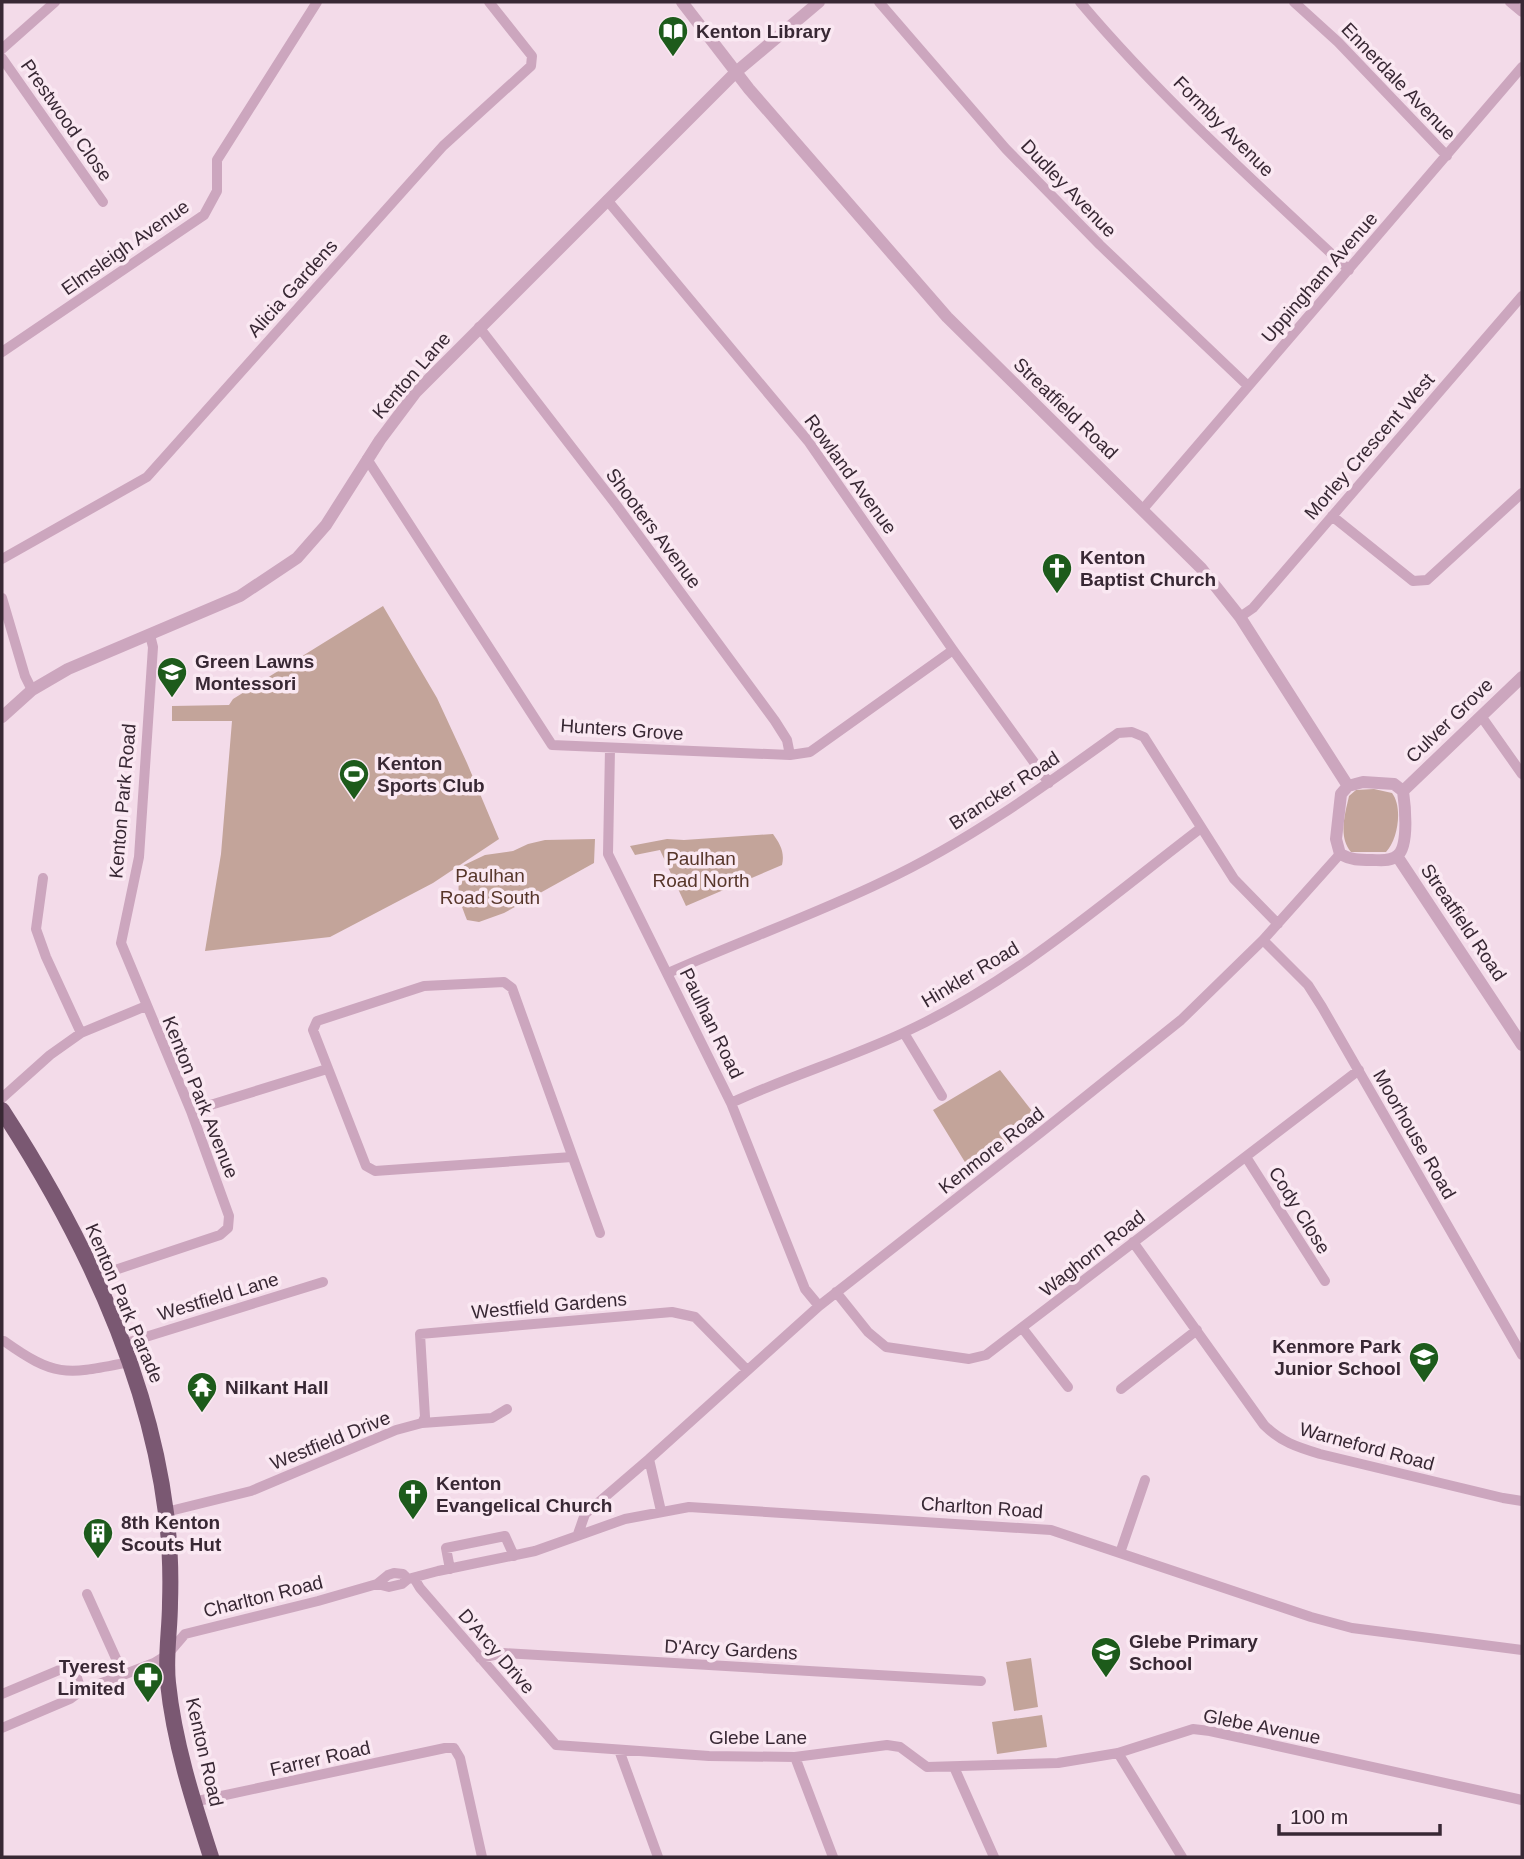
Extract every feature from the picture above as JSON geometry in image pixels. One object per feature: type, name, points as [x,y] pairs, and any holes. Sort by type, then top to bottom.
[{"type":"main road","name":"Kenton Park Parade","points":[[2,1110],[53,1193],[94,1277],[142,1393],[166,1512],[170,1605],[167,1655]]},
{"type":"main road","name":"Kenton Road","points":[[167,1655],[170,1699],[193,1802],[211,1857]]},
{"type":"street","points":[[2,49],[55,2]]},
{"type":"street","name":"Elmsleigh Avenue","points":[[2,352],[204,215],[217,191],[217,160],[317,2]]},
{"type":"street","name":"Alicia Gardens","points":[[2,559],[147,477],[443,146],[531,66],[532,56],[489,2]]},
{"type":"street","name":"Streatfield Road","points":[[682,2],[736,72],[890,255],[947,317],[1201,568],[1240,617],[1348,786]]},
{"type":"street","name":"Kenton Lane","points":[[2,717],[32,690],[68,669],[240,596],[297,558],[326,525],[367,459],[416,392],[736,72],[819,2]]},
{"type":"street","name":"Dudley Avenue","points":[[879,2],[1006,149],[1100,245],[1248,386]]},
{"type":"street","name":"Formby Avenue","points":[[1080,2],[1102,28],[1219,147],[1349,270]]},
{"type":"street","name":"Ennerdale Avenue","points":[[1294,2],[1338,42],[1447,156]]},
{"type":"street","points":[[1510,2],[1522,12]]},
{"type":"street","name":"Prestwood Close","points":[[2,58],[103,202]]},
{"type":"street","name":"Uppingham Avenue","points":[[1143,509],[1522,67]]},
{"type":"street","name":"Rowland Avenue","points":[[607,200],[808,442],[1049,783]]},
{"type":"street","name":"Morley Crescent West","points":[[1240,617],[1253,608],[1522,296]]},
{"type":"street","name":"Shooters Avenue","points":[[479,327],[617,506],[759,700],[787,740],[790,755]]},
{"type":"street","name":"Hunters Grove","points":[[367,459],[552,745],[790,755],[810,752],[953,650]]},
{"type":"street","points":[[1332,516],[1413,581],[1427,580],[1522,493]]},
{"type":"street","points":[[2,598],[25,676],[32,690]]},
{"type":"street","name":"Kenton Park Road","points":[[146,1006],[121,943],[139,857],[153,647],[150,635]]},
{"type":"street","name":"Culver Grove","points":[[1403,791],[1522,677]]},
{"type":"street","points":[[1481,716],[1522,774]]},
{"type":"street","name":"Brancker Road","points":[[668,973],[883,882],[981,829],[1118,733],[1132,732],[1144,737],[1234,878],[1278,924]]},
{"type":"street","name":"Paulhan Road","points":[[610,748],[608,854],[731,1103],[805,1289],[819,1306]]},
{"type":"street","points":[[1340,854],[1336,839],[1341,794],[1348,786],[1363,782],[1394,784],[1403,791]]},
{"type":"street","name":"Streatfield Road","points":[[1340,854],[1350,859],[1386,860],[1397,856],[1403,848],[1406,809],[1403,791]]},
{"type":"street","name":"Hinkler Road","points":[[731,1103],[904,1033],[1007,975],[1069,932],[1201,828]]},
{"type":"street","name":"Kenmore Road","points":[[578,1534],[585,1514],[819,1306],[1152,1045],[1263,940],[1340,854]]},
{"type":"street","name":"Streatfield Road","points":[[1397,856],[1522,1045]]},
{"type":"street","points":[[43,878],[36,929],[81,1034]]},
{"type":"street","name":"Moorhouse Road","points":[[1263,940],[1308,985],[1522,1355]]},
{"type":"street","points":[[572,1157],[374,1171],[366,1167],[313,1030],[317,1021],[424,986],[504,982],[512,988],[600,1233]]},
{"type":"street","name":"Kenton Park Avenue","points":[[2,1098],[50,1055],[81,1034],[146,1006],[191,1111],[229,1216],[228,1227],[220,1236],[94,1277]]},
{"type":"street","points":[[904,1033],[942,1096]]},
{"type":"street","points":[[191,1111],[327,1069]]},
{"type":"street","name":"Waghorn Road","points":[[836,1292],[868,1332],[886,1347],[969,1359],[986,1355],[1359,1070]]},
{"type":"street","name":"Cody Close","points":[[1246,1157],[1325,1281]]},
{"type":"street","name":"Warneford Road","points":[[1133,1242],[1264,1425],[1275,1436],[1291,1446],[1522,1501]]},
{"type":"street","name":"Westfield Lane","points":[[123,1344],[323,1282]]},
{"type":"street","name":"Westfield Gardens","points":[[422,1423],[425,1417],[420,1334],[684,1313],[695,1317],[747,1370]]},
{"type":"street","points":[[1023,1329],[1068,1387]]},
{"type":"street","points":[[1121,1389],[1197,1330]]},
{"type":"street","points":[[4,1341],[31,1361],[69,1372],[130,1362]]},
{"type":"street","name":"Westfield Drive","points":[[166,1512],[251,1492],[396,1430],[422,1423],[492,1418],[507,1409]]},
{"type":"street","points":[[649,1459],[661,1511]]},
{"type":"street","points":[[1120,1553],[1145,1480]]},
{"type":"street","name":"Charlton Road","points":[[2,1728],[70,1699],[81,1691],[154,1663],[167,1655],[185,1634],[377,1584],[390,1587],[411,1578],[535,1551],[625,1519],[661,1511],[701,1507],[1051,1530],[1352,1628],[1522,1650]]},
{"type":"street","points":[[450,1569],[446,1548],[505,1536],[514,1556]]},
{"type":"street","name":"D'Arcy Drive","points":[[411,1578],[556,1745]]},
{"type":"street","points":[[87,1594],[123,1674]]},
{"type":"street","name":"D'Arcy Gardens","points":[[480,1658],[503,1653],[981,1681]]},
{"type":"street","points":[[2,1694],[64,1668],[75,1671],[81,1691]]},
{"type":"street","name":"Glebe Avenue","points":[[954,1767],[1058,1763],[1118,1753],[1193,1729],[1522,1800]]},
{"type":"street","name":"Glebe Lane","points":[[556,1745],[709,1756],[795,1757],[887,1745],[900,1747],[927,1767],[954,1767]]},
{"type":"street","name":"Farrer Road","points":[[193,1802],[454,1748],[460,1758],[482,1857]]},
{"type":"street","points":[[619,1750],[658,1857]]},
{"type":"street","points":[[1118,1753],[1182,1857]]},
{"type":"street","points":[[795,1757],[833,1857]]},
{"type":"street","points":[[954,1767],[994,1857]]},
{"type":"green space","name":"Kenton Sports Club","points":[[383,606],[437,698],[499,839],[433,883],[330,937],[205,951],[221,854],[232,721],[172,721],[172,706],[229,705],[233,699]]},
{"type":"green space","points":[[1374,789],[1392,793],[1395,799],[1398,823],[1394,840],[1386,852],[1351,852],[1344,832],[1349,796],[1356,790]]},
{"type":"green space","name":"Paulhan Road North","points":[[773,834],[781,848],[782,865],[686,906],[660,850],[635,855],[630,846],[667,839]]},
{"type":"green space","name":"Paulhan Road South","points":[[595,839],[594,863],[504,913],[479,922],[467,920],[459,893],[459,880],[464,865],[485,855],[513,851],[545,840]]},
{"type":"green space","points":[[1000,1070],[1039,1120],[971,1172],[933,1110]]},
{"type":"green space","points":[[1031,1658],[1038,1707],[1014,1711],[1006,1662]]},
{"type":"green space","points":[[1042,1715],[1047,1747],[997,1754],[992,1722]]},
{"type":"place","name":"Kenton Library","points":[[673,58]]},
{"type":"place","name":"Kenton Baptist Church","points":[[1057,595]]},
{"type":"place","name":"Green Lawns Montessori","points":[[172,699]]},
{"type":"place","name":"Kenton Sports Club","points":[[354,801]]},
{"type":"place","name":"Kenmore Park Junior School","points":[[1424,1384]]},
{"type":"place","name":"Nilkant Hall","points":[[202,1414]]},
{"type":"place","name":"Kenton Evangelical Church","points":[[413,1521]]},
{"type":"place","name":"8th Kenton Scouts Hut","points":[[98,1560]]},
{"type":"place","name":"Glebe Primary School","points":[[1106,1679]]},
{"type":"place","name":"Tyerest Limited","points":[[148,1704]]}]
